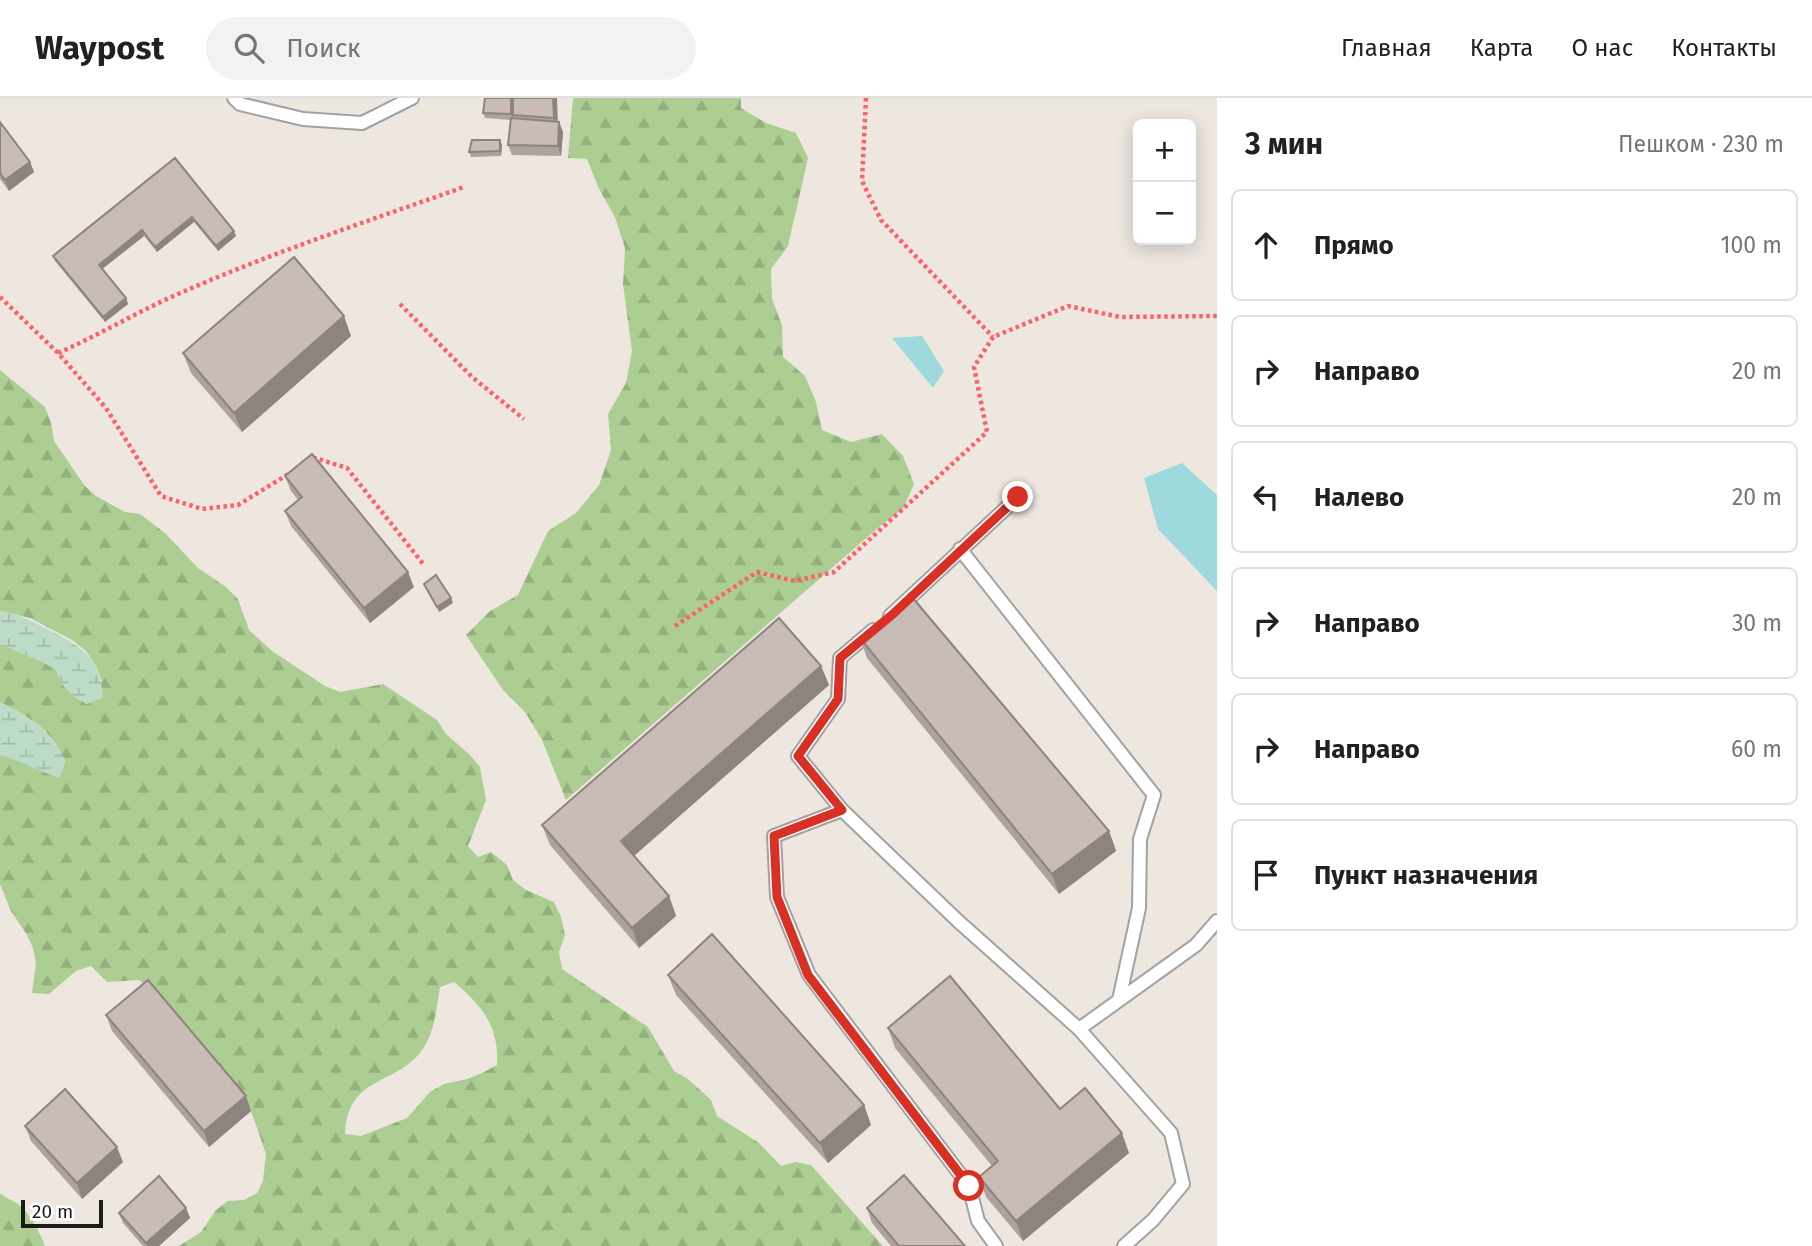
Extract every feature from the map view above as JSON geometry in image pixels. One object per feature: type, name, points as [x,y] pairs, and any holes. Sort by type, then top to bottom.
[{"type":"lane","points":[[234,98],[240,104],[303,119],[362,123],[412,98]]},
{"type":"lane","points":[[1018,497],[893,614],[840,658],[838,699],[798,756],[842,810],[958,921],[1079,1028],[1171,1133],[1183,1184],[1153,1220],[1125,1246]]},
{"type":"lane","points":[[960,549],[1154,795],[1140,839],[1139,908],[1119,1000]]},
{"type":"lane","points":[[842,810],[774,836],[777,897],[808,975],[969,1186],[978,1222],[996,1246]]},
{"type":"lane","points":[[1079,1028],[1196,945],[1217,921]]},
{"type":"path","points":[[866,98],[862,181],[881,220],[993,337]]},
{"type":"path","points":[[58,353],[177,295],[307,243],[464,187]]},
{"type":"path","points":[[0,297],[58,353],[106,408],[161,496],[202,509],[238,505],[293,471]]},
{"type":"path","points":[[400,304],[472,377],[524,419]]},
{"type":"path","points":[[675,626],[757,572],[795,581],[834,572],[988,432],[974,367],[993,337],[1068,306],[1119,317],[1217,316]]},
{"type":"path","points":[[304,464],[315,458],[348,468],[424,565]]},
{"type":"green space","points":[[573,98],[741,98],[741,108],[766,123],[796,133],[808,158],[788,246],[771,269],[772,299],[782,325],[783,357],[805,376],[816,402],[822,430],[851,442],[882,434],[903,456],[914,484],[903,509],[880,526],[566,800],[542,740],[525,712],[503,690],[466,635],[490,611],[518,595],[548,531],[576,513],[599,485],[611,450],[608,414],[626,383],[632,351],[623,284],[625,248],[615,217],[599,189],[587,159],[568,158]]},
{"type":"green space","points":[[0,370],[45,407],[54,441],[85,486],[96,496],[125,512],[140,514],[165,533],[198,568],[226,587],[238,599],[249,630],[272,651],[325,686],[340,692],[383,684],[437,720],[446,734],[480,767],[486,800],[468,846],[478,857],[491,852],[507,865],[513,880],[526,890],[554,902],[565,935],[559,952],[562,969],[648,1027],[674,1071],[688,1079],[711,1100],[717,1116],[759,1143],[781,1166],[796,1162],[811,1165],[883,1246],[179,1246],[201,1232],[216,1210],[228,1201],[244,1200],[257,1193],[263,1181],[266,1154],[251,1111],[151,989],[139,980],[107,982],[91,966],[76,971],[49,994],[32,993],[36,963],[33,948],[11,911],[0,884],[0,755],[60,777],[65,761],[46,732],[30,719],[0,702],[0,644],[56,670],[63,685],[73,696],[87,704],[102,681],[86,651],[72,640],[30,618],[0,611]],"holes":[[[454,982],[481,1009],[492,1028],[497,1065],[467,1079],[444,1084],[430,1092],[407,1118],[361,1136],[345,1134],[348,1116],[362,1092],[408,1064],[424,1047],[434,1022],[440,987]]]},
{"type":"green space","points":[[0,611],[35,623],[83,651],[99,674],[103,698],[87,704],[73,696],[63,685],[56,670],[0,644]]},
{"type":"green space","points":[[0,702],[30,719],[46,732],[65,761],[60,777],[0,755]]},
{"type":"green space","points":[[0,1193],[25,1211],[45,1246],[0,1246]]},
{"type":"water","points":[[922,336],[944,371],[933,388],[892,338]]},
{"type":"water","points":[[1182,463],[1217,495],[1217,591],[1158,529],[1144,478]]},
{"type":"building","points":[[485,98],[511,98],[511,114],[483,113]]},
{"type":"building","points":[[513,98],[553,98],[554,118],[513,115]]},
{"type":"building","points":[[511,118],[559,122],[558,146],[508,145]]},
{"type":"building","points":[[0,122],[30,162],[5,180],[0,173]]},
{"type":"building","points":[[472,140],[500,140],[500,151],[469,152]]},
{"type":"building","points":[[175,158],[234,231],[216,246],[192,217],[155,247],[142,230],[99,265],[126,298],[103,317],[53,256]]},
{"type":"building","points":[[294,257],[344,316],[234,413],[183,353]]},
{"type":"building","points":[[312,454],[408,572],[364,608],[285,511],[302,497],[285,476]]},
{"type":"building","points":[[436,575],[451,598],[437,607],[424,584]]},
{"type":"building","points":[[912,597],[1109,831],[1052,874],[860,638]]},
{"type":"building","points":[[779,618],[821,666],[621,841],[669,896],[632,928],[542,825]]},
{"type":"building","points":[[712,934],[864,1105],[820,1143],[668,975]]},
{"type":"building","points":[[950,976],[1060,1109],[1085,1088],[1122,1133],[1016,1221],[979,1177],[998,1161],[888,1028]]},
{"type":"building","points":[[148,980],[246,1096],[204,1131],[106,1015]]},
{"type":"building","points":[[65,1089],[117,1147],[77,1183],[25,1126]]},
{"type":"building","points":[[904,1175],[965,1246],[899,1246],[867,1208]]},
{"type":"building","points":[[159,1176],[186,1208],[146,1243],[119,1213]]},
{"type":"route","points":[[969,1186],[808,975],[777,897],[774,836],[842,810],[798,756],[838,699],[840,658],[893,614],[1018,497]]}]
